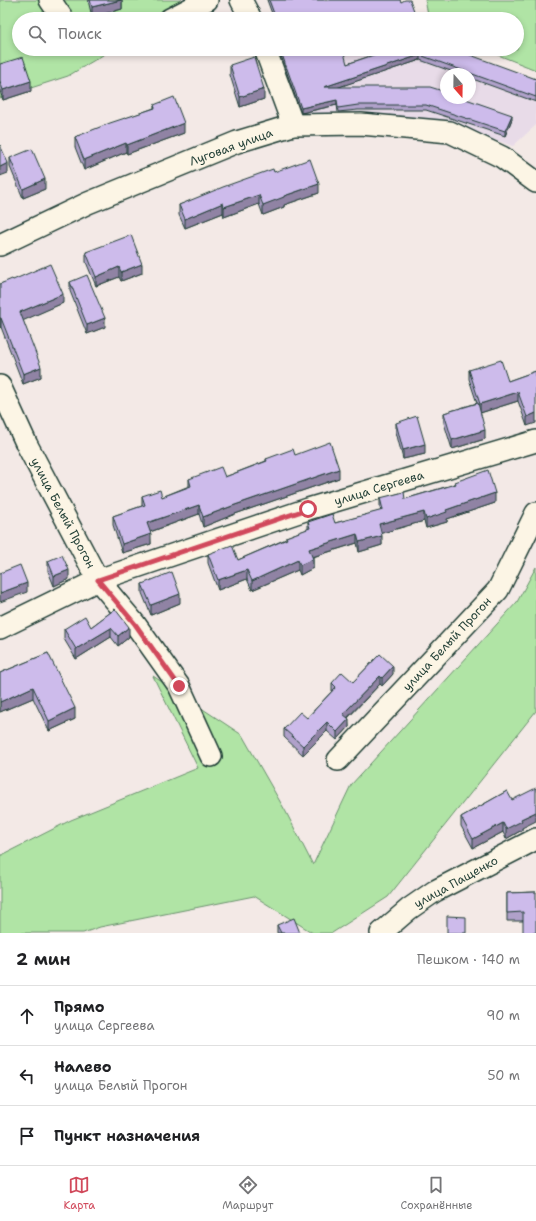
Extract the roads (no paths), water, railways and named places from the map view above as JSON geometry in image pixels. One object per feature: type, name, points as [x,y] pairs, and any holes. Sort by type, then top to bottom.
[{"type":"street","points":[[50,0],[58,12]]},
{"type":"street","points":[[184,12],[207,0]]},
{"type":"street","points":[[241,0],[247,12]]},
{"type":"street","points":[[268,56],[293,125]]},
{"type":"street","name":"Луговая улица","points":[[0,245],[88,203],[216,150],[293,125],[361,124],[450,132],[502,157],[536,182]]},
{"type":"street","name":"улица Белый Прогон","points":[[0,386],[27,446],[98,580],[135,624],[179,686],[211,756]]},
{"type":"street","name":"улица Сергеева","points":[[0,628],[98,580],[308,509],[536,441]]},
{"type":"street","name":"улица Белый Прогон","points":[[338,760],[498,590],[536,513]]},
{"type":"street","name":"улица Пащенко","points":[[381,933],[409,909],[435,891],[536,839]]}]
